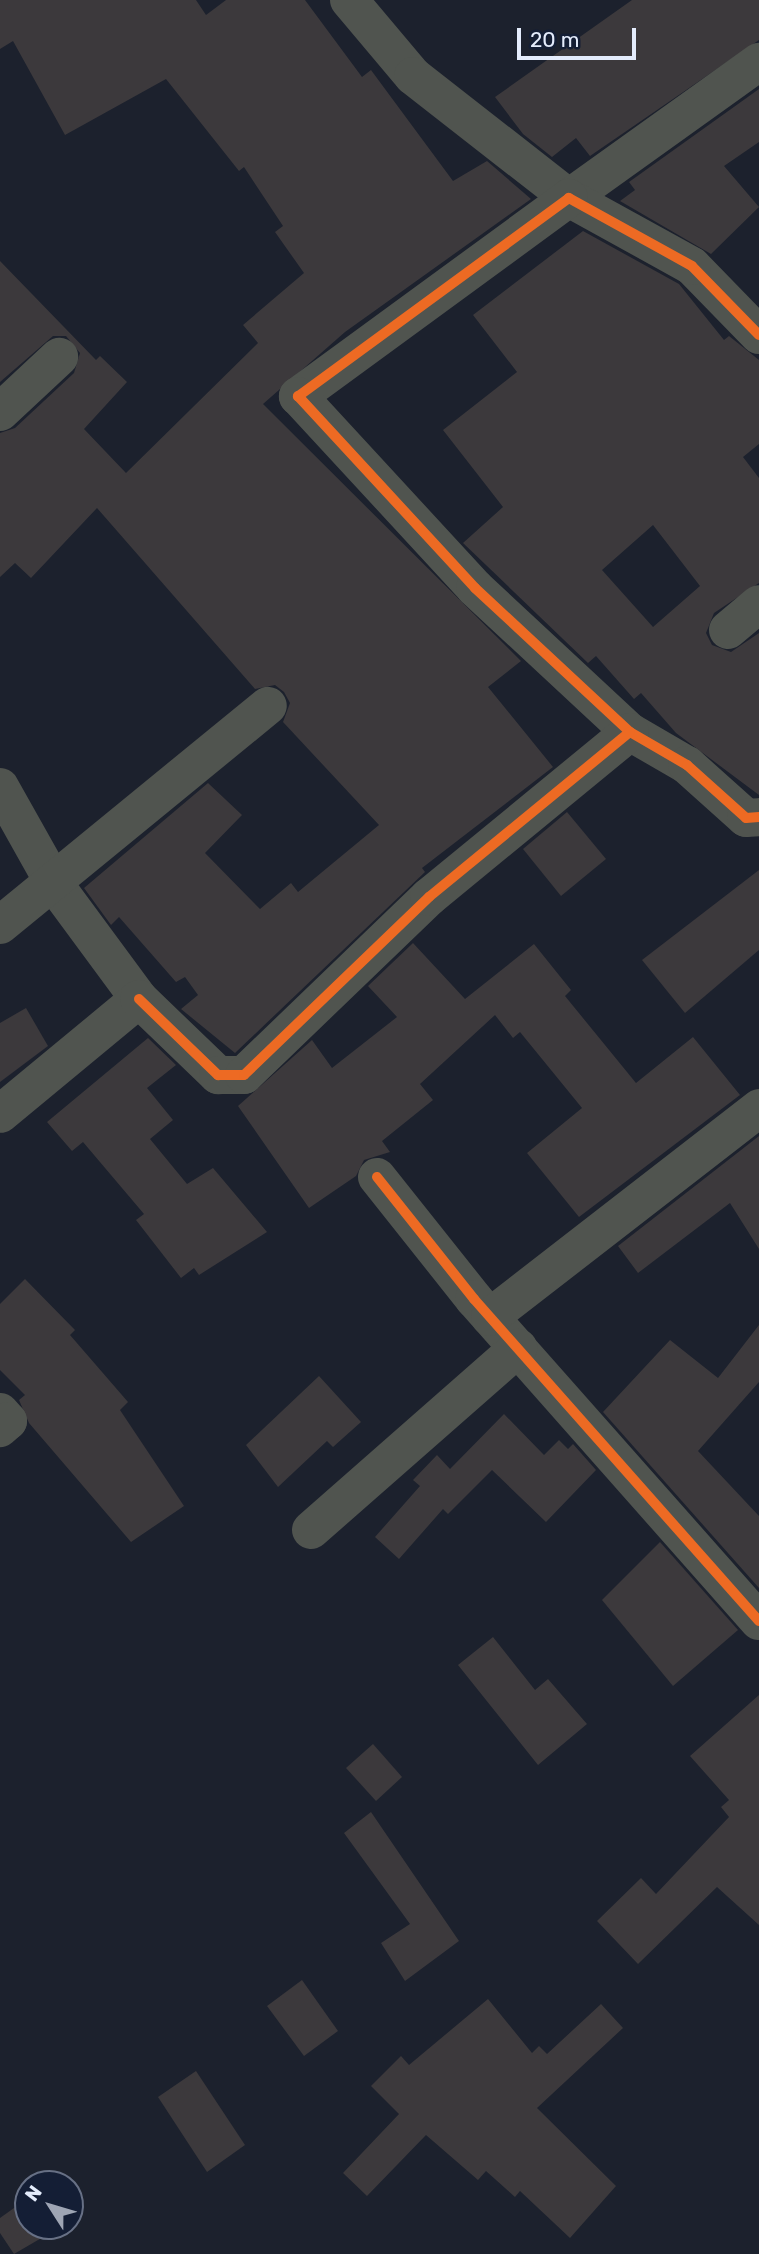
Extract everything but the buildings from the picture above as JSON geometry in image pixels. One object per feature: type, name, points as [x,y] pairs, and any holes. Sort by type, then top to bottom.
[{"type":"street","points":[[349,0],[414,76],[569,198],[692,266],[759,335]]},
{"type":"street","points":[[759,62],[299,396],[475,588],[630,732],[687,765],[746,818],[759,817]]},
{"type":"street","points":[[0,412],[59,357]]},
{"type":"street","points":[[728,630],[759,604]]},
{"type":"street","points":[[0,925],[55,885],[268,706]]},
{"type":"street","points":[[0,787],[55,885],[139,999],[218,1075],[244,1075],[429,897],[630,732]]},
{"type":"street","points":[[0,1114],[139,999]]},
{"type":"street","points":[[490,1317],[759,1108]]},
{"type":"street","points":[[377,1177],[490,1317],[759,1621]]},
{"type":"street","points":[[311,1530],[518,1348]]},
{"type":"street","points":[[0,1412],[8,1421],[0,1428]]},
{"type":"cycle path","points":[[759,335],[692,266],[569,198],[298,396],[475,588],[630,732],[687,765],[746,818],[759,817]]},
{"type":"cycle path","points":[[139,999],[218,1075],[244,1075],[429,897],[630,732]]},
{"type":"cycle path","points":[[377,1177],[474,1299],[759,1621]]}]
